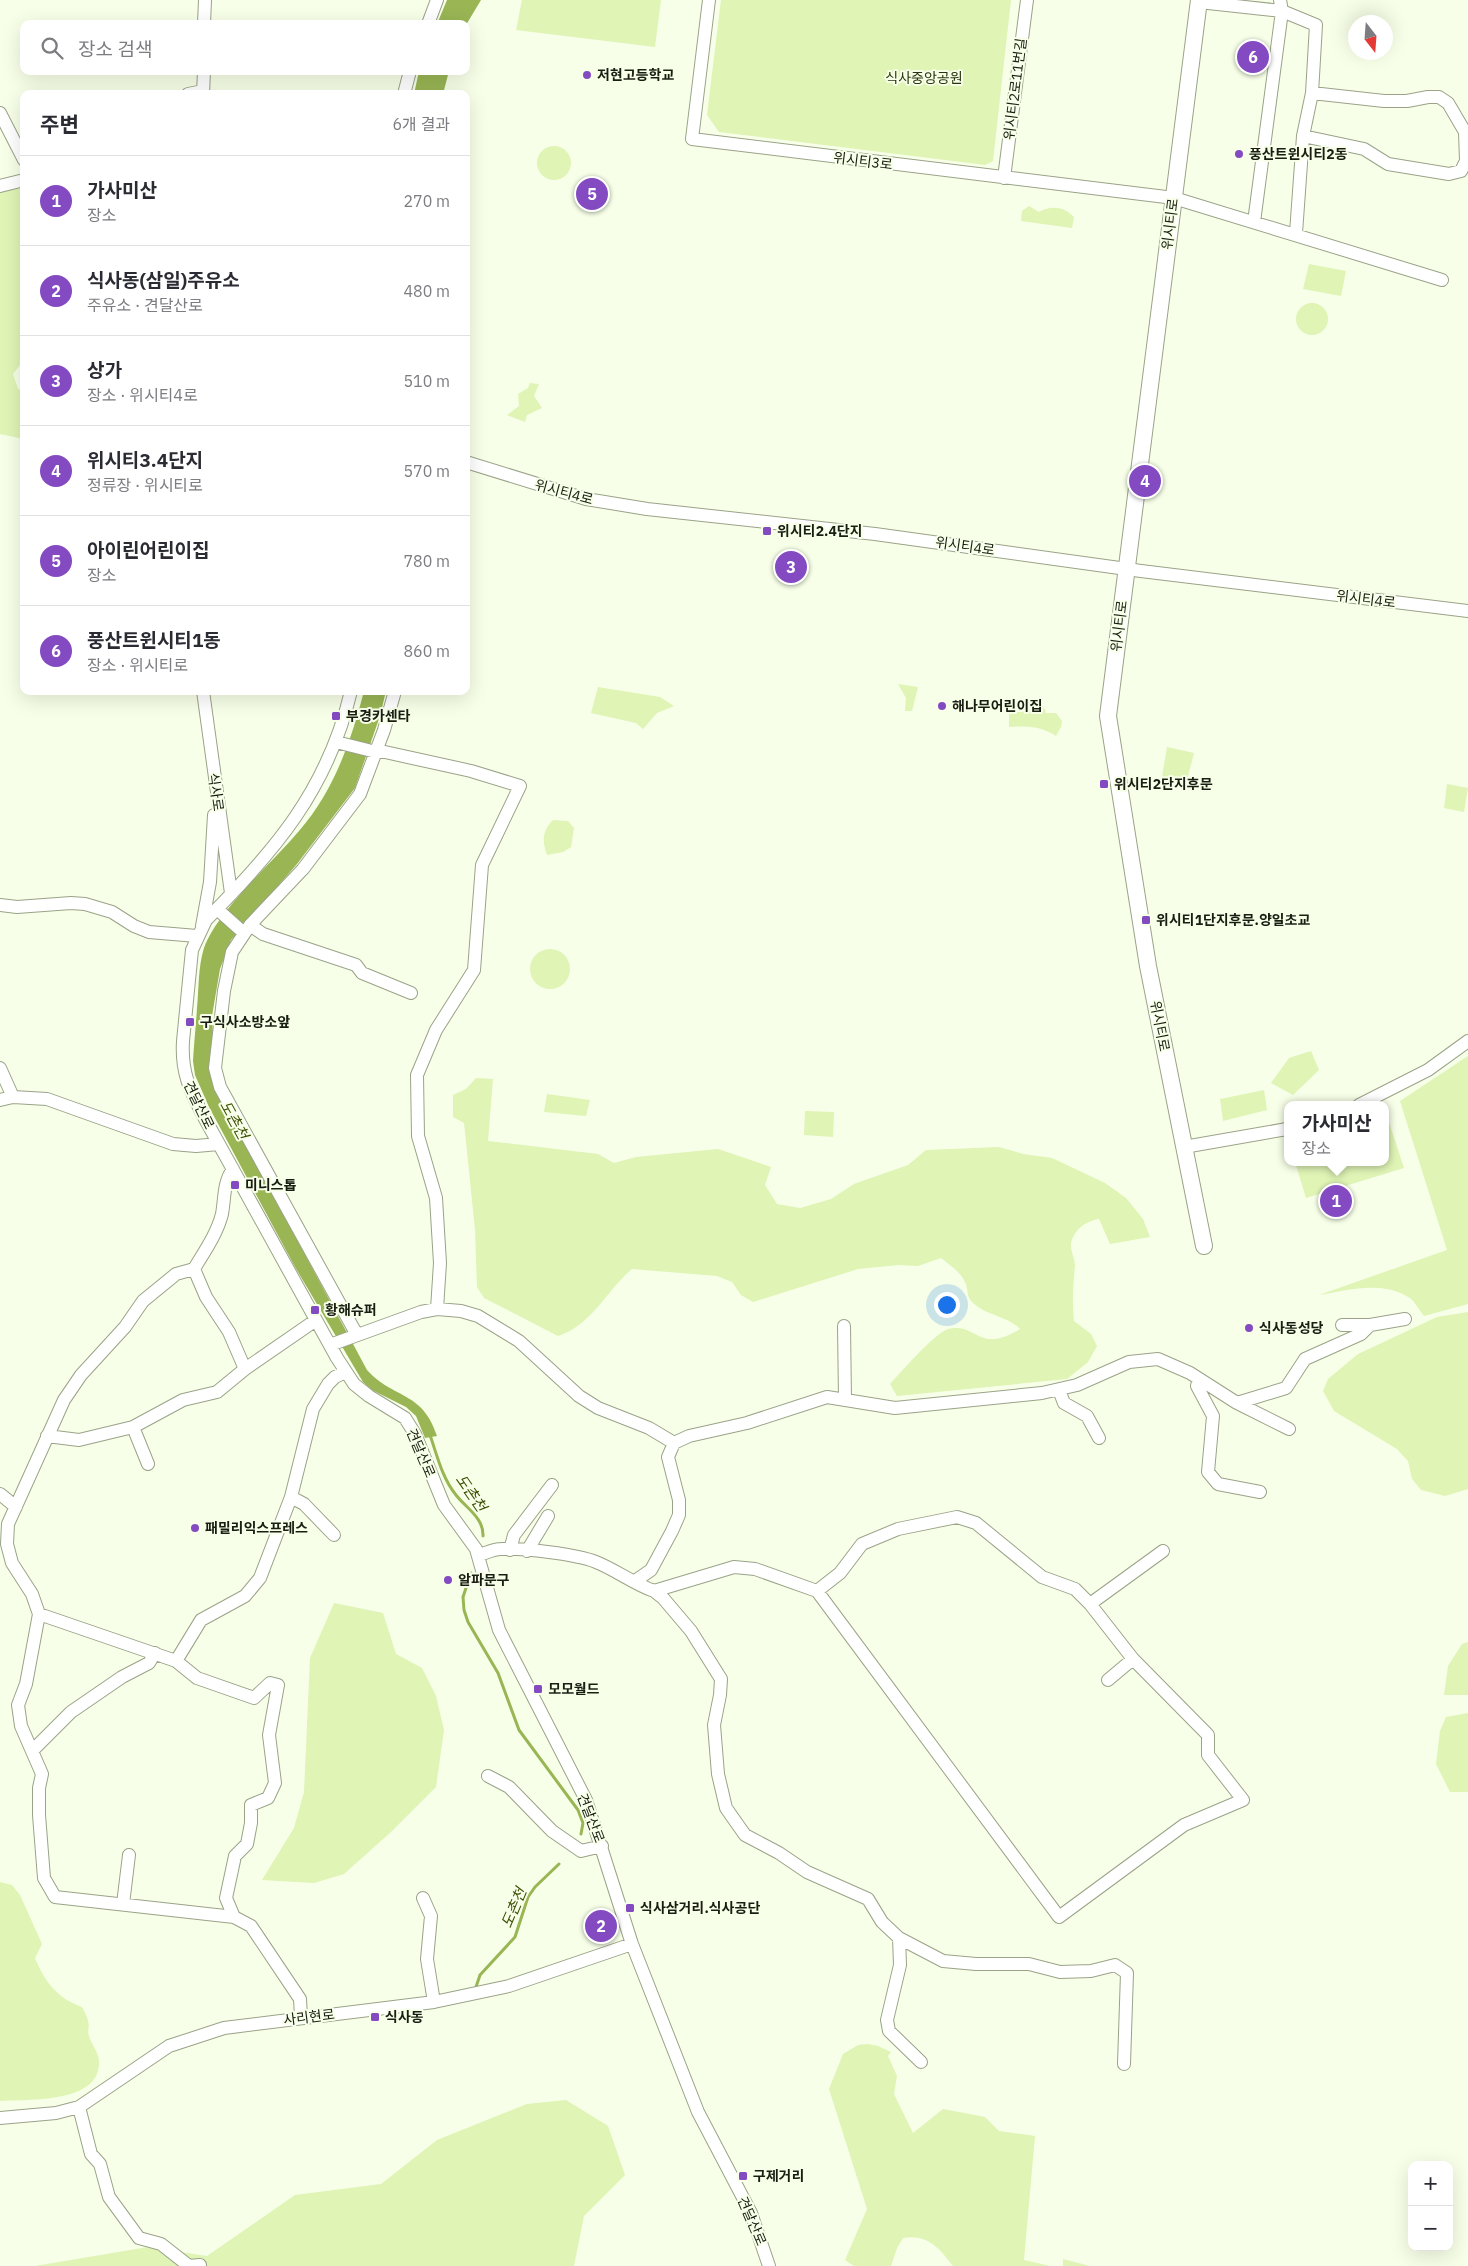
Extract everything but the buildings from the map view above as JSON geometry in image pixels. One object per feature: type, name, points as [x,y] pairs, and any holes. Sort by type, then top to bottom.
[{"type":"main road","name":"위시티로","points":[[1199,1],[1108,716],[1148,966],[1204,1246]]},
{"type":"street","points":[[204,20],[205,0]]},
{"type":"street","points":[[430,20],[437,0]]},
{"type":"street","name":"위시티3로","points":[[709,0],[692,139],[1174,198],[1296,233],[1442,280]]},
{"type":"street","name":"위시티2로11번길","points":[[1004,178],[1027,0]]},
{"type":"street","name":"위시티로","points":[[1199,1],[1281,5],[1316,25],[1312,92],[1304,136],[1296,233]]},
{"type":"street","points":[[1254,222],[1281,5]]},
{"type":"street","points":[[203,90],[204,75]]},
{"type":"street","points":[[405,90],[409,75]]},
{"type":"street","points":[[1304,136],[1364,149],[1388,164],[1449,174],[1461,171],[1466,160],[1465,132],[1448,103],[1438,97],[1384,101],[1312,92]]},
{"type":"street","points":[[0,113],[20,152]]},
{"type":"street","points":[[0,186],[20,181]]},
{"type":"street","name":"위시티4로","points":[[470,463],[586,499],[647,509],[893,537],[1126,569],[1468,611]]},
{"type":"street","name":"식사로","points":[[204,695],[231,893]]},
{"type":"street","name":"견달산로","points":[[350,695],[340,742],[300,813],[231,893],[219,910],[199,931],[192,950],[182,1056],[183,1068],[191,1091],[219,1144],[346,1372],[354,1384],[369,1396],[405,1418],[415,1434],[439,1496],[479,1555],[499,1630],[586,1800],[632,1944],[698,2112],[751,2213],[768,2266]]},
{"type":"street","points":[[355,1336],[220,1087],[215,1068],[224,991],[232,952],[245,929],[303,868],[360,794],[394,695]]},
{"type":"street","points":[[340,742],[373,752],[385,752],[471,771],[520,786],[482,865],[474,970],[436,1030],[417,1075],[418,1136],[436,1198],[440,1263],[438,1309]]},
{"type":"street","points":[[0,905],[17,907],[71,902],[112,912],[134,926],[149,932],[199,931],[210,882],[212,818],[218,806]]},
{"type":"street","points":[[219,910],[245,929],[356,965],[362,973],[411,993]]},
{"type":"street","points":[[1367,1101],[1428,1070],[1468,1040]]},
{"type":"street","points":[[0,1068],[13,1097]]},
{"type":"street","points":[[0,1100],[13,1097],[47,1099],[172,1144],[196,1146],[219,1144]]},
{"type":"street","points":[[1184,1147],[1284,1130]]},
{"type":"street","points":[[233,1169],[227,1177],[222,1215],[211,1240],[194,1269],[176,1274],[143,1301],[125,1327],[81,1375],[64,1400],[8,1524],[7,1544],[12,1563],[32,1594],[39,1614],[26,1684],[18,1705],[21,1726],[42,1774],[39,1788],[39,1814],[44,1878],[55,1897],[234,1917],[251,1926],[300,1999],[302,2017]]},
{"type":"street","points":[[194,1269],[206,1297],[229,1332],[245,1369]]},
{"type":"street","points":[[332,1344],[421,1312],[438,1309],[460,1310],[478,1316],[519,1341],[579,1396],[598,1408],[649,1428],[674,1443]]},
{"type":"street","points":[[47,1436],[78,1440],[133,1427],[183,1400],[217,1392],[245,1369],[316,1320]]},
{"type":"street","points":[[1342,1325],[1370,1325],[1405,1320]]},
{"type":"street","points":[[1237,1403],[1286,1388],[1305,1359],[1361,1334],[1370,1325]]},
{"type":"street","points":[[844,1326],[844,1399]]},
{"type":"street","points":[[635,1581],[650,1570],[672,1531],[679,1514],[679,1500],[668,1456],[674,1443],[689,1436],[747,1423],[827,1398],[895,1408],[1042,1393],[1077,1385],[1129,1362],[1158,1359],[1199,1379],[1237,1403],[1289,1429]]},
{"type":"street","points":[[176,1661],[200,1620],[245,1596],[260,1578],[291,1497],[313,1409],[328,1384],[335,1377],[346,1372]]},
{"type":"street","points":[[1199,1379],[1197,1386],[1212,1416],[1208,1472],[1218,1484],[1260,1492]]},
{"type":"street","points":[[1059,1390],[1064,1403],[1087,1416],[1098,1438]]},
{"type":"street","points":[[133,1427],[148,1464]]},
{"type":"street","points":[[510,1550],[514,1535],[552,1485]]},
{"type":"street","points":[[0,1494],[16,1507]]},
{"type":"street","points":[[291,1497],[304,1504],[334,1535]]},
{"type":"street","points":[[527,1551],[548,1516]]},
{"type":"street","points":[[654,1591],[734,1567],[755,1569],[817,1591],[1059,1916],[1184,1825],[1243,1800],[1208,1755],[1208,1734],[1132,1659],[1090,1604],[1075,1589],[1042,1577],[976,1522],[957,1517],[898,1529],[862,1544],[840,1573],[817,1591]]},
{"type":"street","points":[[479,1555],[499,1548],[569,1556],[594,1561],[654,1591],[663,1598],[691,1631],[721,1680],[714,1726],[718,1774],[726,1808],[745,1835],[779,1853],[807,1872],[868,1899],[882,1922],[899,1938],[943,1961],[976,1964],[1029,1964],[1060,1972],[1090,1972],[1115,1965],[1127,1973],[1124,2064]]},
{"type":"street","points":[[1090,1604],[1163,1551]]},
{"type":"street","points":[[39,1614],[176,1661],[197,1678],[254,1698],[270,1683],[278,1685],[269,1735],[275,1783],[268,1798],[251,1805],[251,1823],[247,1844],[234,1856],[226,1898],[234,1917]]},
{"type":"street","points":[[32,1751],[71,1712],[122,1677],[149,1663],[155,1653]]},
{"type":"street","points":[[1108,1680],[1132,1659]]},
{"type":"street","points":[[488,1776],[509,1787],[552,1831],[581,1851],[602,1846]]},
{"type":"street","points":[[123,1904],[129,1855]]},
{"type":"street","points":[[424,1898],[431,1916],[428,1958],[434,2002]]},
{"type":"street","points":[[899,1938],[900,1965],[887,2020],[890,2031],[922,2062]]},
{"type":"street","name":"사리현로","points":[[0,2118],[56,2113],[78,2107],[169,2046],[224,2028],[434,2002],[508,1986],[632,1944]]},
{"type":"street","points":[[78,2107],[91,2154],[100,2164],[109,2197],[139,2238],[162,2244],[189,2266],[200,2265]]},
{"type":"green space","points":[[522,0],[661,0],[655,47],[516,30]]},
{"type":"green space","name":"식사중앙공원","points":[[721,0],[1011,0],[993,161],[985,165],[719,132],[707,115]]},
{"type":"green space","points":[[554,146],[566,151],[571,163],[566,175],[554,180],[542,175],[537,163],[542,151]]},
{"type":"green space","points":[[20,188],[20,365],[13,374],[18,389],[20,389],[20,438],[0,434],[0,191]]},
{"type":"green space","points":[[1029,206],[1039,212],[1049,208],[1058,208],[1066,211],[1074,217],[1072,228],[1021,221],[1022,211]]},
{"type":"green space","points":[[1309,264],[1346,271],[1341,296],[1303,289]]},
{"type":"green space","points":[[1312,303],[1323,308],[1328,319],[1323,330],[1312,335],[1301,330],[1296,319],[1301,308]]},
{"type":"green space","points":[[530,383],[539,384],[534,396],[542,408],[527,415],[525,422],[507,415],[519,406],[518,394],[528,388]]},
{"type":"green space","points":[[898,684],[918,687],[912,711],[905,711],[906,698]]},
{"type":"green space","points":[[598,687],[660,697],[674,706],[657,713],[643,729],[636,723],[591,713]]},
{"type":"green space","points":[[1038,704],[1045,709],[1046,713],[1056,713],[1062,721],[1056,736],[1033,727],[1009,727],[1009,712],[1023,712],[1029,705]]},
{"type":"green space","points":[[1167,747],[1194,753],[1185,788],[1161,783]]},
{"type":"green space","points":[[1447,784],[1468,788],[1464,812],[1444,808]]},
{"type":"green space","points":[[553,820],[568,821],[574,828],[571,847],[563,852],[547,855],[544,836]]},
{"type":"green space","points":[[550,949],[564,955],[570,969],[564,983],[550,989],[536,983],[530,969],[536,955]]},
{"type":"green space","points":[[1311,1051],[1319,1070],[1293,1095],[1271,1083],[1289,1058]]},
{"type":"green space","points":[[1468,1056],[1468,1304],[1424,1316],[1410,1298],[1400,1292],[1388,1289],[1353,1289],[1319,1295],[1447,1250],[1400,1101]]},
{"type":"green space","points":[[476,1078],[493,1079],[488,1141],[598,1154],[614,1163],[636,1157],[718,1149],[771,1167],[765,1185],[777,1204],[800,1208],[831,1199],[854,1184],[908,1165],[926,1150],[999,1147],[1023,1154],[1052,1158],[1105,1183],[1126,1198],[1143,1219],[1150,1237],[1110,1244],[1099,1219],[1085,1224],[1075,1234],[1071,1243],[1075,1266],[1074,1321],[1091,1334],[1097,1346],[1088,1362],[1067,1379],[897,1396],[890,1384],[926,1345],[942,1332],[948,1329],[959,1328],[984,1338],[993,1339],[1007,1336],[1020,1329],[1009,1321],[978,1307],[972,1302],[961,1276],[941,1258],[918,1266],[899,1265],[858,1269],[753,1302],[741,1295],[732,1282],[717,1276],[632,1269],[589,1316],[570,1331],[558,1336],[484,1298],[477,1287],[475,1230],[464,1123],[453,1117],[453,1095],[466,1089]]},
{"type":"green space","points":[[1264,1090],[1267,1110],[1223,1121],[1220,1099]]},
{"type":"green space","points":[[547,1094],[590,1100],[586,1116],[544,1112]]},
{"type":"green space","points":[[805,1111],[834,1112],[833,1137],[804,1135]]},
{"type":"green space","points":[[1389,1122],[1404,1168],[1306,1198],[1296,1166],[1389,1166]]},
{"type":"green space","points":[[1468,1312],[1468,1489],[1445,1496],[1421,1490],[1412,1479],[1408,1461],[1397,1449],[1334,1411],[1323,1391],[1328,1379],[1358,1354],[1437,1317]]},
{"type":"green space","points":[[334,1603],[383,1613],[396,1654],[422,1668],[436,1696],[444,1730],[436,1787],[391,1832],[344,1874],[314,1883],[262,1880],[294,1828],[304,1792],[310,1658]]},
{"type":"green space","points":[[1468,1642],[1468,1695],[1444,1695],[1448,1666],[1462,1644]]},
{"type":"green space","points":[[1468,1713],[1468,1792],[1450,1792],[1436,1764],[1440,1731],[1446,1717]]},
{"type":"green space","points":[[0,1882],[12,1885],[20,1895],[42,1944],[35,1958],[43,1975],[59,1994],[82,2007],[87,2017],[89,2025],[88,2034],[99,2061],[96,2075],[88,2085],[76,2092],[44,2099],[0,2101]]},
{"type":"green space","points":[[868,2044],[891,2052],[888,2056],[897,2076],[894,2094],[913,2133],[943,2109],[985,2117],[999,2131],[1035,2136],[1024,2260],[1050,2266],[953,2266],[938,2248],[926,2240],[912,2237],[903,2238],[897,2248],[891,2266],[854,2266],[845,2260],[867,2209],[829,2089],[843,2054],[858,2045]]},
{"type":"green space","points":[[566,2100],[608,2126],[625,2175],[584,2216],[574,2266],[35,2266],[148,2247],[207,2256],[295,2195],[381,2184],[437,2140],[527,2104]]},
{"type":"green space","points":[[1063,2259],[1090,2266],[1063,2266]]},
{"type":"shaded area","points":[[447,0],[481,0],[469,20],[439,20]]},
{"type":"shaded area","points":[[418,75],[448,75],[444,90],[415,90]]},
{"type":"shaded area","points":[[363,695],[385,695],[380,716],[355,788],[297,864],[231,940],[220,969],[212,1016],[216,1089],[367,1370],[387,1386],[416,1403],[424,1411],[431,1421],[437,1436],[425,1438],[416,1416],[406,1407],[372,1390],[363,1382],[295,1267],[209,1107],[195,1075],[193,1061],[202,955],[211,933],[233,903],[288,844],[311,816],[332,782],[353,728]]},
{"type":"waterway","name":"도촌천","points":[[430,1435],[447,1481],[456,1495],[478,1519],[483,1530],[483,1536]]},
{"type":"waterway","name":"도촌천","points":[[471,1573],[463,1597],[464,1610],[468,1622],[498,1673],[519,1730],[578,1810],[583,1823],[581,1834]]},
{"type":"waterway","name":"도촌천","points":[[476,1987],[480,1975],[515,1937],[528,1897],[535,1887],[559,1864]]},
{"type":"place","name":"풍산트윈시티1동","points":[[1253,57]]},
{"type":"place","name":"저현고등학교","points":[[587,75]]},
{"type":"place","name":"풍산트윈시티2동","points":[[1239,154]]},
{"type":"place","name":"아이린어린이집","points":[[592,194]]},
{"type":"place","name":"위시티3.4단지","points":[[1145,481]]},
{"type":"place","name":"위시티2.4단지","points":[[767,531]]},
{"type":"place","name":"상가","points":[[791,567]]},
{"type":"place","name":"해나무어린이집","points":[[942,706]]},
{"type":"place","name":"부경카센타","points":[[336,716]]},
{"type":"place","name":"위시티2단지후문","points":[[1104,784]]},
{"type":"place","name":"위시티1단지후문.양일초교","points":[[1146,920]]},
{"type":"place","name":"구식사소방소앞","points":[[190,1022]]},
{"type":"place","name":"미니스톱","points":[[235,1185]]},
{"type":"place","name":"가사미산","points":[[1336,1201]]},
{"type":"place","name":"황해슈퍼","points":[[315,1310]]},
{"type":"place","name":"식사동성당","points":[[1249,1328]]},
{"type":"place","name":"패밀리익스프레스","points":[[195,1528]]},
{"type":"place","name":"알파문구","points":[[448,1580]]},
{"type":"place","name":"모모월드","points":[[538,1689]]},
{"type":"place","name":"식사삼거리.식사공단","points":[[630,1908]]},
{"type":"place","name":"식사동(삼일)주유소","points":[[601,1926]]},
{"type":"place","name":"식사동","points":[[375,2017]]},
{"type":"place","name":"구제거리","points":[[743,2176]]}]
